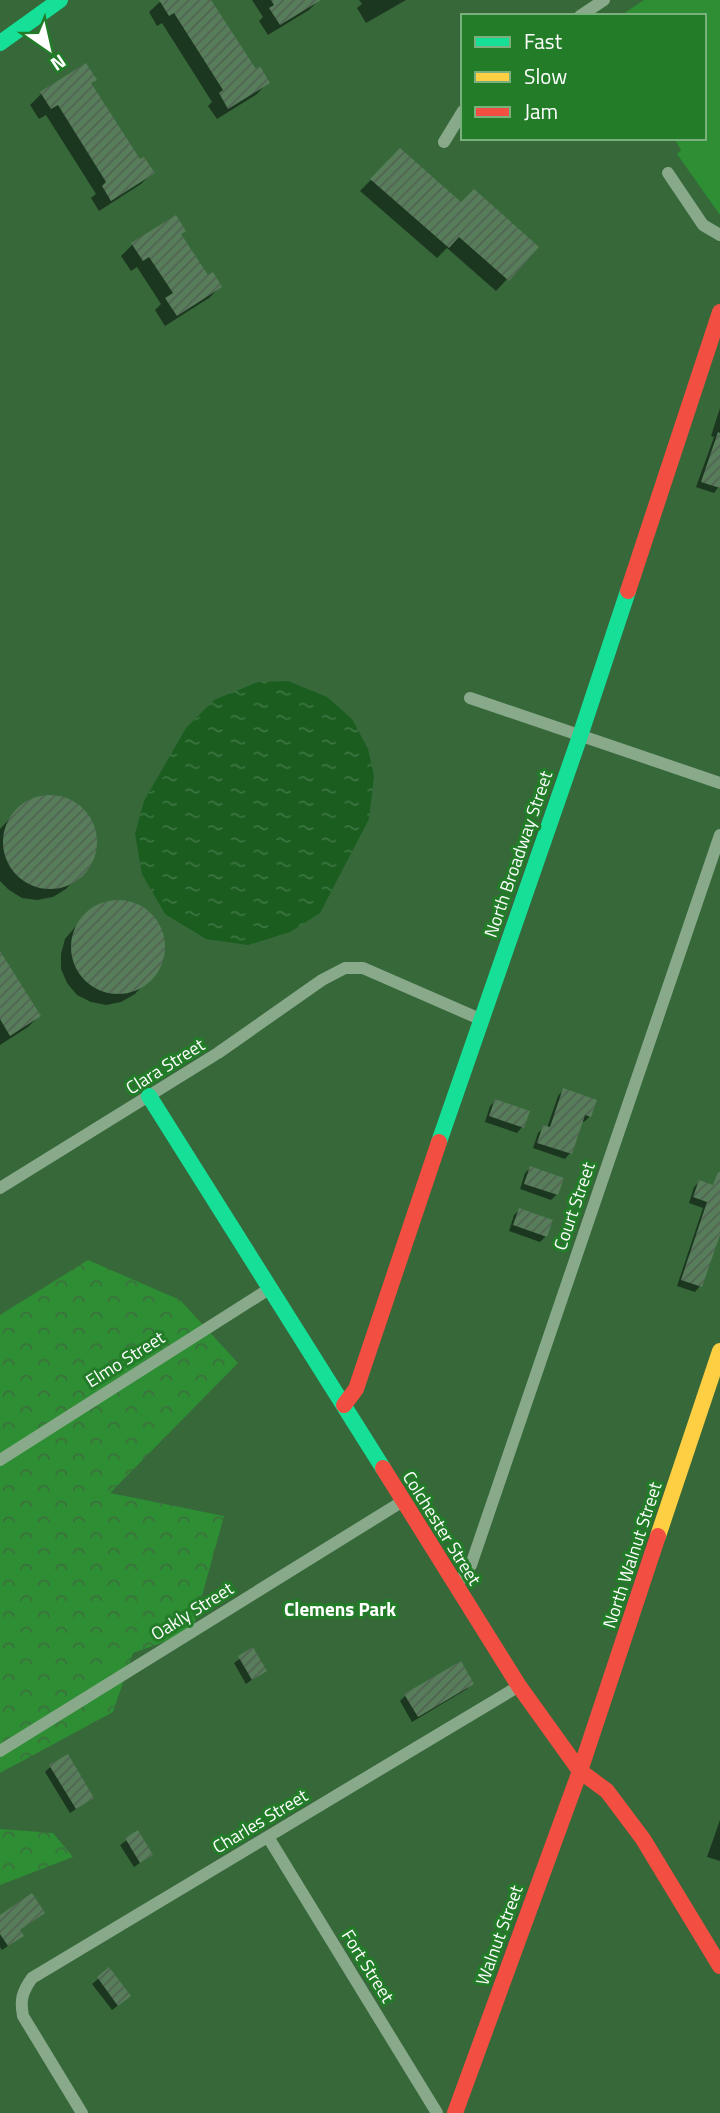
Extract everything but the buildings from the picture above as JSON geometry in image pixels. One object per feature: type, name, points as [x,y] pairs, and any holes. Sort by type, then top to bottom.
[{"type":"street","points":[[0,44],[60,0]]},
{"type":"street","points":[[583,14],[604,0]]},
{"type":"street","points":[[444,142],[461,114]]},
{"type":"street","points":[[668,173],[703,225],[720,235]]},
{"type":"street","name":"North Broadway Street","points":[[344,1405],[356,1389],[480,1019],[580,736],[720,312]]},
{"type":"street","points":[[470,698],[720,783]]},
{"type":"street","name":"Court Street","points":[[456,1586],[471,1565],[720,835]]},
{"type":"street","name":"Clara Street","points":[[0,1188],[218,1053],[322,980],[345,968],[363,968],[480,1019]]},
{"type":"street","name":"Colchester Street","points":[[149,1096],[519,1686],[580,1771],[607,1791],[643,1839],[720,1966]]},
{"type":"street","name":"Elmo Street","points":[[0,1460],[269,1289]]},
{"type":"street","name":"North Walnut Street","points":[[580,1771],[720,1350]]},
{"type":"street","name":"Oakly Street","points":[[0,1751],[402,1501]]},
{"type":"street","name":"Charles Street","points":[[82,2113],[23,2017],[23,1992],[32,1978],[519,1686]]},
{"type":"street","name":"Walnut Street","points":[[455,2113],[580,1771]]},
{"type":"street","name":"Fort Street","points":[[268,1837],[438,2113]]},
{"type":"green space","points":[[644,0],[720,0],[720,215],[677,154],[681,150],[675,140],[706,140],[706,14],[623,14]]},
{"type":"green space","points":[[88,1260],[180,1300],[238,1363],[110,1493],[224,1516],[192,1632],[133,1653],[113,1712],[0,1773],[0,1315]]},
{"type":"green space","points":[[0,1829],[53,1833],[73,1857],[0,1885]]},
{"type":"water","points":[[288,681],[327,697],[352,719],[368,749],[374,776],[369,819],[320,913],[290,932],[248,945],[206,939],[165,914],[142,874],[135,834],[144,801],[186,728],[214,700],[258,682]]},
{"type":"traffic: fast","points":[[0,43],[60,0]]},
{"type":"traffic: fast","points":[[439,1142],[628,591]]},
{"type":"traffic: fast","points":[[149,1096],[383,1468]]},
{"type":"traffic: slow","points":[[658,1536],[720,1351]]},
{"type":"traffic: jam","points":[[628,591],[720,312]]},
{"type":"traffic: jam","points":[[344,1405],[356,1389],[439,1142]]},
{"type":"traffic: jam","points":[[383,1468],[519,1686],[580,1771],[607,1791],[643,1839],[720,1966]]},
{"type":"traffic: jam","points":[[455,2113],[580,1771],[658,1536]]},
{"type":"district","name":"Clemens Park","points":[[340,1608]]}]
